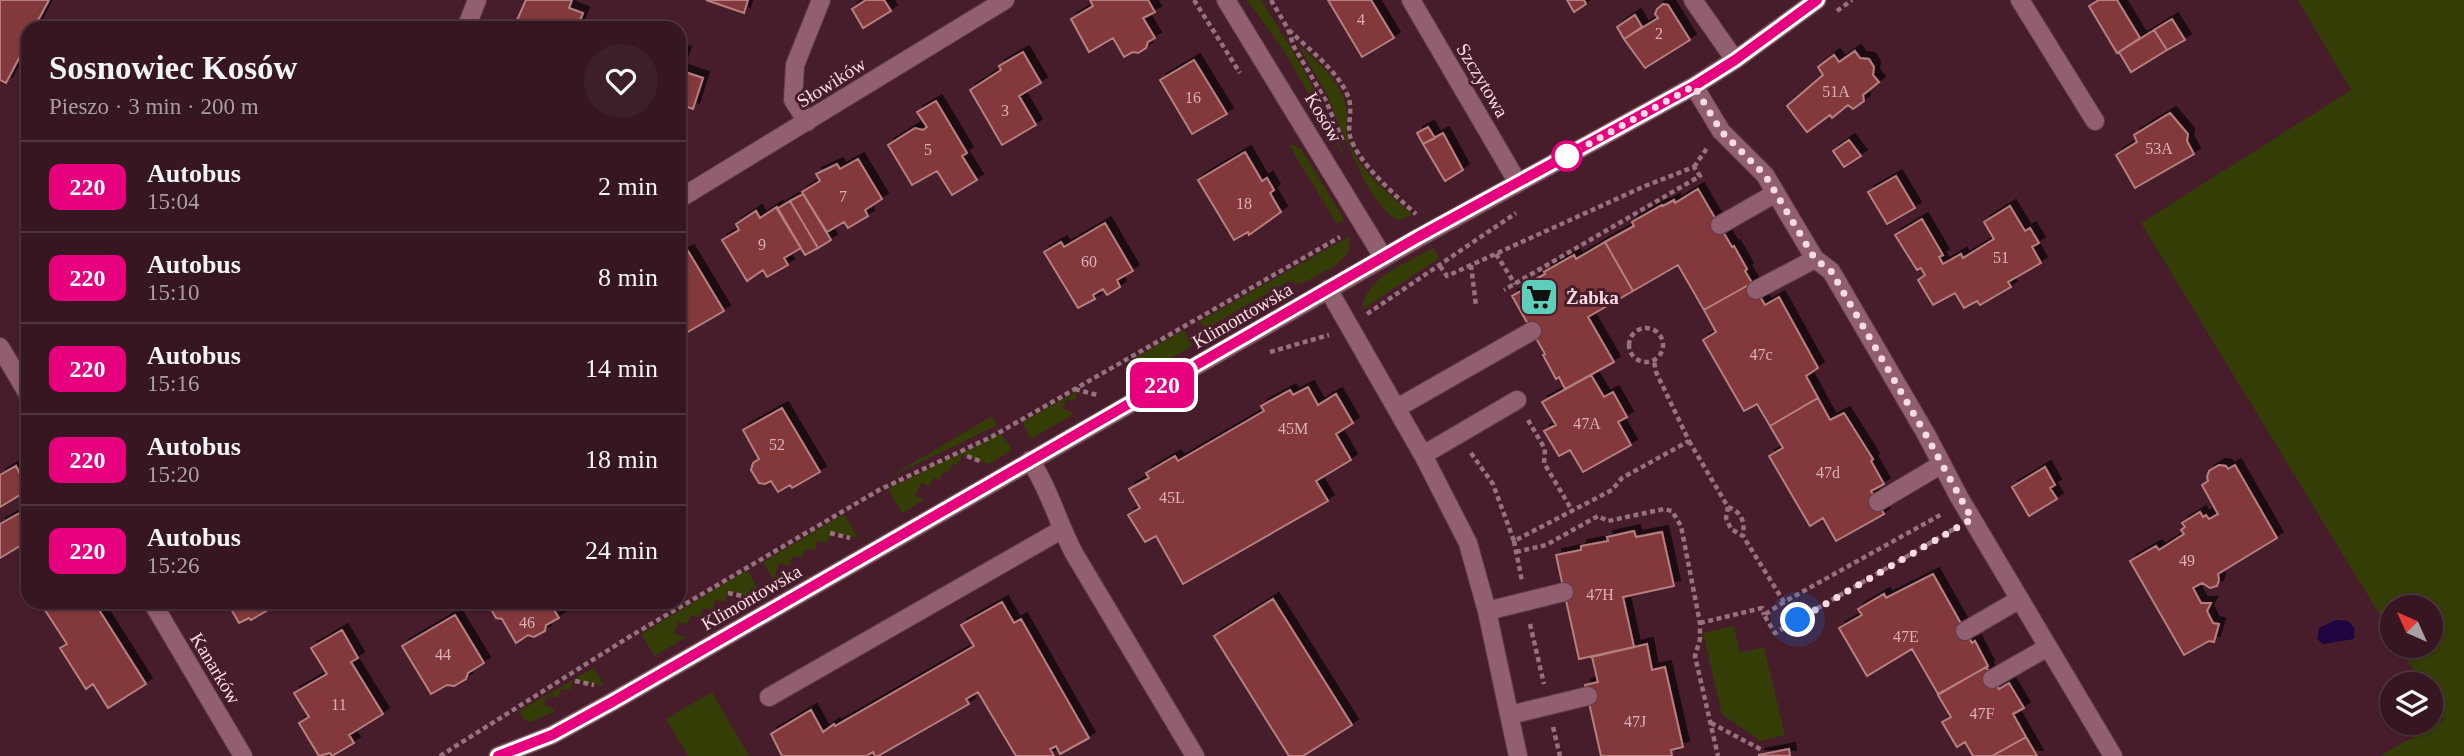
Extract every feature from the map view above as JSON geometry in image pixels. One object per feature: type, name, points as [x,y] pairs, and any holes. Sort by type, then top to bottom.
[{"type":"street","points":[[469,21],[477,0]]},
{"type":"street","points":[[807,122],[793,100],[795,65],[821,0]]},
{"type":"street","name":"Słowików","points":[[686,195],[1005,0]]},
{"type":"street","name":"Kosów","points":[[1226,0],[1383,257]]},
{"type":"street","name":"Szczytowa","points":[[1411,0],[1518,183]]},
{"type":"street","points":[[1693,0],[1735,60]]},
{"type":"street","name":"Klimontowska","points":[[498,756],[552,735],[612,702],[1383,257],[1694,86],[1735,60],[1817,0]]},
{"type":"street","points":[[2020,0],[2095,121]]},
{"type":"street","points":[[1694,86],[1721,131],[1765,175],[1815,259],[1831,271],[1962,502],[2112,756]]},
{"type":"street","points":[[1720,225],[1776,193]]},
{"type":"street","points":[[1756,290],[1815,259]]},
{"type":"street","points":[[1328,289],[1423,455],[1468,544],[1487,611],[1518,756]]},
{"type":"street","points":[[1397,408],[1532,331]]},
{"type":"street","points":[[0,347],[21,382]]},
{"type":"street","points":[[1423,455],[1517,400]]},
{"type":"street","points":[[1030,460],[1044,481],[1061,530],[1188,753]]},
{"type":"street","points":[[1878,502],[1942,464]]},
{"type":"street","points":[[769,697],[1061,530]]},
{"type":"street","points":[[1487,611],[1564,592]]},
{"type":"street","points":[[1965,631],[2020,599]]},
{"type":"street","name":"Kanarków","points":[[156,609],[243,756]]},
{"type":"street","points":[[1992,679],[2048,647]]},
{"type":"street","points":[[1510,715],[1588,696]]},
{"type":"path","points":[[1271,0],[1288,29],[1336,77],[1347,94],[1351,111],[1350,137],[1362,158],[1381,182],[1423,220]]},
{"type":"path","points":[[1440,266],[1447,276],[1645,186],[1694,167],[1705,151]]},
{"type":"path","points":[[1504,290],[1700,176],[1694,167]]},
{"type":"path","points":[[686,603],[879,490],[993,436],[1340,237]]},
{"type":"path","points":[[1496,254],[1515,284]]},
{"type":"path","points":[[1471,265],[1476,306]]},
{"type":"path","points":[[1653,329],[1663,341],[1660,356],[1654,361],[1646,363],[1632,356],[1628,342],[1637,330],[1653,329]]},
{"type":"path","points":[[1654,361],[1656,372],[1689,441],[1728,507],[1726,518],[1731,529],[1743,536],[1784,602]]},
{"type":"path","points":[[1517,400],[1545,449],[1544,463],[1573,512]]},
{"type":"path","points":[[1458,435],[1493,484],[1514,541],[1560,756]]},
{"type":"path","points":[[1514,541],[1573,512],[1612,489],[1622,478],[1689,441]]},
{"type":"path","points":[[1764,615],[1962,502]]},
{"type":"path","points":[[1728,507],[1737,510],[1745,524],[1743,536]]},
{"type":"path","points":[[1516,552],[1546,545],[1598,516],[1608,521],[1664,509],[1672,510],[1681,526],[1700,623],[1700,639],[1695,656],[1718,756]]},
{"type":"path","points":[[1700,623],[1762,608],[1775,633],[1972,519]]},
{"type":"path","points":[[440,756],[677,609]]},
{"type":"path","points":[[1710,723],[1762,750]]},
{"type":"green space","points":[[1247,0],[1261,0],[1308,77],[1345,159],[1285,52]]},
{"type":"green space","points":[[2298,0],[2464,0],[2464,756],[2380,756],[2417,735],[2443,735],[2443,672],[2415,672],[2406,658],[2443,658],[2443,595],[2380,595],[2380,615],[2141,223],[2351,90]]},
{"type":"green space","points":[[1297,43],[1327,72],[1339,88],[1346,107],[1348,140],[1359,161],[1412,215],[1399,220],[1377,201],[1357,165],[1327,95]]},
{"type":"green space","points":[[1289,145],[1302,150],[1344,220],[1337,224]]},
{"type":"green space","points":[[1350,236],[1348,253],[1335,266],[1301,284],[1289,281],[1214,324],[1212,336],[1209,337],[1200,321]]},
{"type":"green space","points":[[1433,248],[1439,258],[1363,309],[1365,298],[1379,280],[1400,265]]},
{"type":"green space","points":[[1184,330],[1192,346],[1144,374],[1135,358]]},
{"type":"green space","points":[[1078,391],[1075,401],[1066,399],[1063,408],[1074,414],[1031,439],[1022,422]]},
{"type":"green space","points":[[992,416],[997,425],[884,480]]},
{"type":"green space","points":[[1001,433],[1012,450],[988,464],[962,455],[957,465],[953,463],[939,480],[934,478],[929,486],[921,483],[915,496],[924,500],[902,513],[888,489]]},
{"type":"green space","points":[[844,514],[858,538],[831,532],[827,543],[817,541],[815,550],[804,549],[802,558],[792,556],[789,566],[779,563],[775,575],[787,579],[777,586],[763,562]]},
{"type":"green space","points":[[747,570],[761,595],[755,598],[728,591],[725,602],[715,600],[713,610],[703,608],[700,618],[691,615],[687,624],[678,622],[674,634],[686,637],[655,656],[641,634]]},
{"type":"green space","points":[[1734,626],[1740,653],[1764,647],[1785,735],[1760,741],[1722,714],[1703,633]]},
{"type":"green space","points":[[594,668],[604,686],[575,680],[570,690],[561,689],[558,698],[547,696],[544,705],[553,708],[554,712],[530,722],[525,720],[519,711]]},
{"type":"green space","points":[[712,692],[749,756],[688,756],[666,719]]},
{"type":"shaded area","points":[[2336,620],[2348,621],[2355,629],[2354,639],[2323,644],[2317,639],[2319,628]]},
{"type":"building","points":[[0,0],[49,0],[38,21],[21,21],[21,54],[6,83],[0,80]]},
{"type":"building","points":[[526,0],[572,0],[569,8],[583,13],[580,21],[517,20]]},
{"type":"building","points":[[706,0],[748,0],[744,13]]},
{"type":"building","points":[[866,0],[884,0],[891,11],[863,28],[852,9]]},
{"type":"building","points":[[1090,0],[1148,0],[1155,12],[1143,18],[1155,38],[1138,53],[1133,52],[1124,57],[1113,38],[1089,52],[1071,19],[1093,6]]},
{"type":"building","points":[[1328,0],[1371,0],[1394,38],[1362,57]]},
{"type":"building","points":[[1567,0],[1584,0],[1586,4],[1574,12]]},
{"type":"building","points":[[2099,0],[2117,0],[2140,38],[2117,53],[2089,6]]},
{"type":"building","points":[[1663,4],[1668,5],[1690,40],[1645,68],[1624,39],[1658,18],[1655,14]]},
{"type":"building","points":[[1635,15],[1642,27],[1624,39],[1617,27]]},
{"type":"building","points":[[2172,19],[2185,40],[2167,50],[2154,30]]},
{"type":"building","points":[[2154,30],[2167,50],[2131,72],[2119,52]]},
{"type":"building","points":[[1855,51],[1860,58],[1869,59],[1874,67],[1873,75],[1879,82],[1863,95],[1864,101],[1853,109],[1848,105],[1807,132],[1787,106],[1823,75],[1818,67],[1834,55],[1839,62]]},
{"type":"building","points":[[1023,52],[1041,83],[1019,96],[1036,125],[1002,145],[970,90],[1001,70],[999,66]]},
{"type":"building","points":[[1194,60],[1227,114],[1192,134],[1160,80]]},
{"type":"building","points":[[686,72],[703,78],[693,109],[686,106]]},
{"type":"building","points":[[936,101],[967,153],[962,156],[977,180],[952,195],[937,171],[912,185],[888,145],[915,128],[923,130],[927,127],[917,112]]},
{"type":"building","points":[[2170,113],[2188,134],[2187,141],[2194,154],[2135,188],[2116,155],[2137,142],[2134,135]]},
{"type":"building","points":[[1428,127],[1435,138],[1423,144],[1417,133]]},
{"type":"building","points":[[1443,133],[1463,170],[1445,181],[1423,144]]},
{"type":"building","points":[[1849,140],[1861,156],[1844,167],[1833,151]]},
{"type":"building","points":[[1245,152],[1262,181],[1267,178],[1274,190],[1270,193],[1281,212],[1249,235],[1248,232],[1234,240],[1198,180]]},
{"type":"building","points":[[858,159],[882,199],[865,210],[868,216],[848,228],[844,222],[827,232],[802,192],[820,181],[816,174],[837,164],[840,169]]},
{"type":"building","points":[[1896,176],[1915,208],[1887,224],[1868,192]]},
{"type":"building","points":[[1698,189],[1732,247],[1734,246],[1752,283],[1704,310],[1678,265],[1633,291],[1605,242],[1634,226],[1632,222],[1662,205],[1674,200],[1675,203]]},
{"type":"building","points":[[803,194],[831,240],[818,248],[790,201]]},
{"type":"building","points":[[790,201],[818,248],[805,255],[777,209]]},
{"type":"building","points":[[2010,206],[2025,231],[2030,228],[2039,243],[2032,247],[2041,263],[2008,282],[2011,287],[1980,305],[1977,301],[1964,308],[1955,293],[1933,305],[1918,280],[1925,275],[1921,268],[1917,270],[1895,235],[1922,219],[1943,255],[1939,257],[1943,264],[1961,254],[1963,258],[1994,239],[1984,222]]},
{"type":"building","points":[[777,207],[801,248],[784,258],[788,265],[767,277],[763,270],[747,281],[722,240],[739,230],[736,224],[756,211],[760,218]]},
{"type":"building","points":[[1105,223],[1133,271],[1117,280],[1120,287],[1107,295],[1103,289],[1093,295],[1095,299],[1078,308],[1044,252],[1061,242],[1064,247]]},
{"type":"building","points":[[1605,242],[1633,291],[1588,317],[1614,362],[1565,389],[1559,377],[1556,379],[1512,296],[1535,283],[1534,280],[1545,274],[1544,272],[1574,255],[1576,259]]},
{"type":"building","points":[[688,251],[724,311],[686,333]]},
{"type":"building","points":[[1752,283],[1765,305],[1779,297],[1818,368],[1806,376],[1818,398],[1770,426],[1757,404],[1744,411],[1703,340],[1716,332],[1704,310]]},
{"type":"building","points":[[1591,375],[1604,397],[1613,392],[1627,417],[1618,422],[1631,445],[1583,472],[1570,450],[1559,456],[1544,431],[1556,425],[1542,402]]},
{"type":"building","points":[[1308,387],[1318,405],[1336,394],[1353,423],[1336,434],[1351,460],[1316,481],[1328,501],[1183,584],[1156,536],[1145,542],[1128,515],[1140,508],[1129,489],[1149,478],[1146,473],[1175,456],[1178,461],[1264,411],[1261,406],[1290,390],[1293,395]]},
{"type":"building","points":[[1818,398],[1830,420],[1844,413],[1873,459],[1871,461],[1884,484],[1871,491],[1884,514],[1836,541],[1823,518],[1810,526],[1769,456],[1783,448],[1770,426]]},
{"type":"building","points":[[782,408],[820,472],[792,488],[790,485],[778,492],[771,481],[759,483],[751,470],[753,463],[759,459],[743,430]]},
{"type":"building","points":[[2219,465],[2228,469],[2235,465],[2277,538],[2218,574],[2217,586],[2210,588],[2202,583],[2193,588],[2201,603],[2211,603],[2207,611],[2213,623],[2219,624],[2214,642],[2209,641],[2184,655],[2130,561],[2156,546],[2159,550],[2184,534],[2181,530],[2185,527],[2182,523],[2200,512],[2203,517],[2206,515],[2209,519],[2218,514],[2202,485],[2208,481],[2209,471]]},
{"type":"building","points":[[16,466],[21,476],[21,494],[0,507],[0,475]]},
{"type":"building","points":[[2045,467],[2055,485],[2050,488],[2057,499],[2029,516],[2012,487]]},
{"type":"building","points":[[21,512],[21,545],[0,558],[0,524]]},
{"type":"building","points":[[1634,531],[1636,537],[1662,532],[1674,586],[1623,597],[1634,647],[1579,659],[1556,555],[1581,550],[1581,546],[1608,541],[1607,537]]},
{"type":"building","points":[[1933,574],[1988,666],[1938,694],[1912,649],[1867,676],[1839,628],[1862,615],[1858,609],[1884,594],[1886,598]]},
{"type":"building","points":[[1273,599],[1352,725],[1303,756],[1289,756],[1214,636]]},
{"type":"building","points":[[1002,602],[1014,623],[1021,619],[1089,738],[1060,754],[1056,746],[1050,749],[1054,756],[1016,756],[978,692],[966,699],[969,704],[878,756],[873,752],[866,756],[782,756],[771,734],[811,710],[823,732],[834,724],[835,726],[974,646],[961,625]]},
{"type":"building","points":[[44,609],[98,609],[146,684],[108,708],[93,684],[86,689],[60,648],[67,644]]},
{"type":"building","points":[[231,609],[270,609],[251,620],[249,618],[239,623]]},
{"type":"building","points":[[491,609],[553,609],[559,618],[546,625],[545,631],[534,637],[528,635],[516,643],[502,619],[496,618]]},
{"type":"building","points":[[455,615],[484,663],[468,673],[466,679],[431,694],[402,646]]},
{"type":"building","points":[[342,630],[358,658],[351,662],[383,714],[349,735],[354,743],[332,756],[330,753],[319,756],[299,723],[309,717],[294,693],[327,674],[311,648]]},
{"type":"building","points":[[1647,644],[1652,670],[1665,667],[1683,747],[1671,750],[1672,756],[1601,756],[1585,685],[1598,682],[1592,657]]},
{"type":"building","points":[[1986,667],[1999,689],[2009,683],[2024,708],[2013,714],[2026,737],[1992,756],[1973,756],[1965,742],[1957,747],[1942,722],[1951,717],[1938,695]]},
{"type":"building","points":[[2026,737],[2037,756],[1992,756]]},
{"type":"building","points":[[1789,749],[1790,756],[1758,755]]},
{"type":"bus line","name":"220","points":[[498,756],[552,735],[612,702],[1418,237],[1694,86],[1735,60],[1817,0]]},
{"type":"place","name":"Żabka","points":[[1539,297]]},
{"type":"route","points":[[1567,156],[1694,86],[1721,131],[1765,175],[1815,259],[1831,271],[1972,519],[1798,620]]}]
